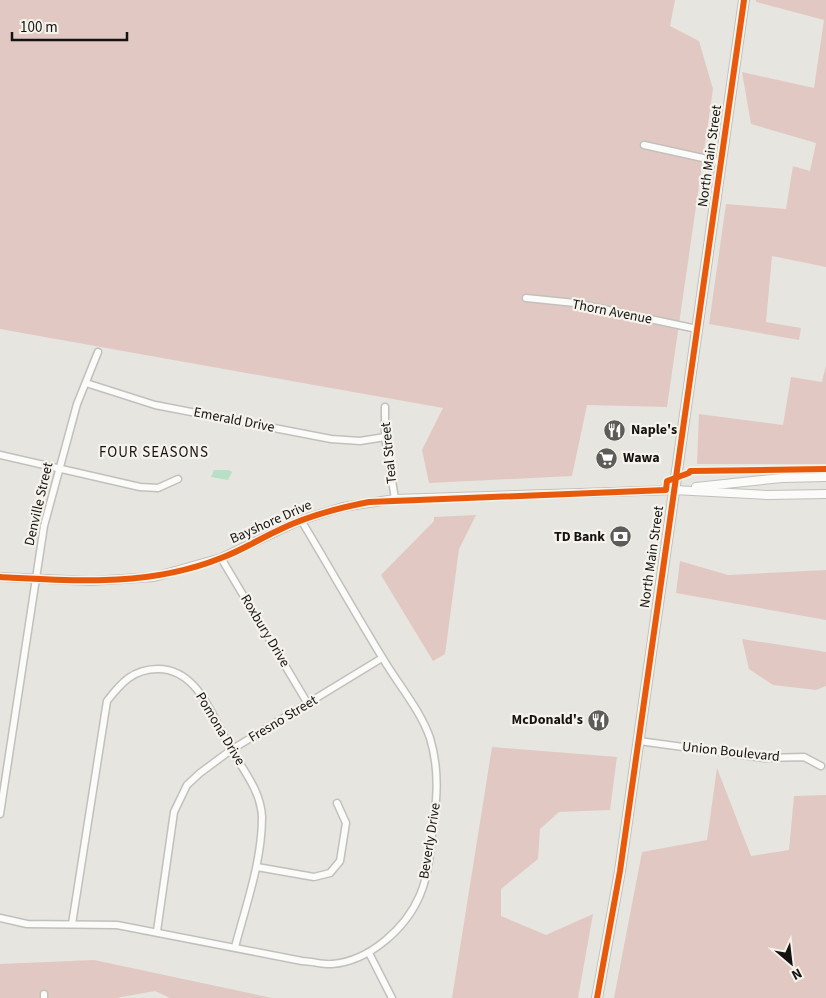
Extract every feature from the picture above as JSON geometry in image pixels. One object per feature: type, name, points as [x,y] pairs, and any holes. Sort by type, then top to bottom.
[{"type":"highway","name":"North Main Street","points":[[597,998],[620,871],[744,0]]},
{"type":"street","points":[[644,145],[721,162]]},
{"type":"street","name":"Thorn Avenue","points":[[526,298],[575,303],[697,329]]},
{"type":"street","name":"Denville Street","points":[[0,814],[38,579],[44,526],[77,404],[98,352]]},
{"type":"street","name":"Emerald Drive","points":[[86,383],[155,405],[331,439],[360,441],[385,437]]},
{"type":"street","name":"Teal Street","points":[[385,407],[385,437],[394,499]]},
{"type":"street","points":[[0,455],[60,468],[97,479],[140,487],[158,488],[178,479]]},
{"type":"street","points":[[674,490],[782,478],[826,477]]},
{"type":"street","points":[[674,490],[767,495],[826,494]]},
{"type":"street","name":"Bayshore Drive","points":[[0,577],[91,582],[136,579],[180,572],[221,558],[301,520],[342,507],[394,499],[674,490]]},
{"type":"street","name":"Beverly Drive","points":[[0,918],[27,924],[117,925],[332,964],[369,953],[393,934],[408,917],[420,895],[428,869],[438,795],[437,769],[429,737],[420,717],[382,658],[301,520]]},
{"type":"street","name":"Roxbury Drive","points":[[221,558],[308,704]]},
{"type":"street","name":"Fresno Street","points":[[158,931],[174,812],[180,798],[200,773],[231,750],[382,658]]},
{"type":"street","name":"Pomona Drive","points":[[72,924],[107,701],[130,676],[143,670],[169,669],[183,675],[202,696],[231,750],[248,775],[260,807],[262,817],[257,867],[235,947]]},
{"type":"street","name":"Union Boulevard","points":[[639,741],[764,758],[804,757],[821,766]]},
{"type":"street","points":[[257,867],[314,877],[330,873],[336,868],[342,856],[346,823],[337,803]]},
{"type":"street","points":[[369,953],[392,998]]},
{"type":"shaded area","points":[[0,0],[675,0],[670,26],[699,41],[713,89],[667,407],[587,405],[572,476],[429,483],[422,450],[443,408],[0,329]]},
{"type":"shaded area","points":[[756,0],[826,0],[826,267],[772,256],[766,322],[801,328],[799,340],[709,324],[726,204],[786,209],[793,166],[810,171],[816,143],[751,124],[742,72],[814,88],[824,20],[756,2]]},
{"type":"shaded area","points":[[826,365],[826,464],[697,464],[699,414],[783,425],[791,377],[822,382]]},
{"type":"shaded area","points":[[214,470],[229,470],[232,472],[228,480],[211,477]]},
{"type":"shaded area","points":[[476,515],[459,549],[445,654],[433,661],[381,575],[434,521],[434,517]]},
{"type":"shaded area","points":[[680,561],[728,575],[826,570],[826,620],[676,593]]},
{"type":"shaded area","points":[[742,639],[826,652],[826,686],[816,690],[773,685],[749,669]]},
{"type":"shaded area","points":[[492,747],[617,757],[610,810],[559,812],[540,829],[538,859],[501,889],[501,916],[546,935],[593,914],[578,998],[452,998]]},
{"type":"shaded area","points":[[717,768],[751,856],[789,850],[794,796],[826,795],[826,998],[614,998],[642,852],[707,840]]},
{"type":"shaded area","points":[[94,960],[272,998],[170,998],[155,991],[116,998],[0,998],[0,964]]},
{"type":"cycle path","points":[[597,998],[620,871],[744,0]]},
{"type":"cycle path","points":[[0,577],[112,580],[167,574],[228,555],[290,525],[312,517],[369,502],[666,490],[667,481],[690,471],[826,469]]},
{"type":"place","name":"Naple's","points":[[615,430]]},
{"type":"place","name":"Wawa","points":[[607,458]]},
{"type":"place","name":"TD Bank","points":[[621,537]]},
{"type":"place","name":"McDonald's","points":[[599,720]]},
{"type":"district","name":"FOUR SEASONS","points":[[154,452]]}]
